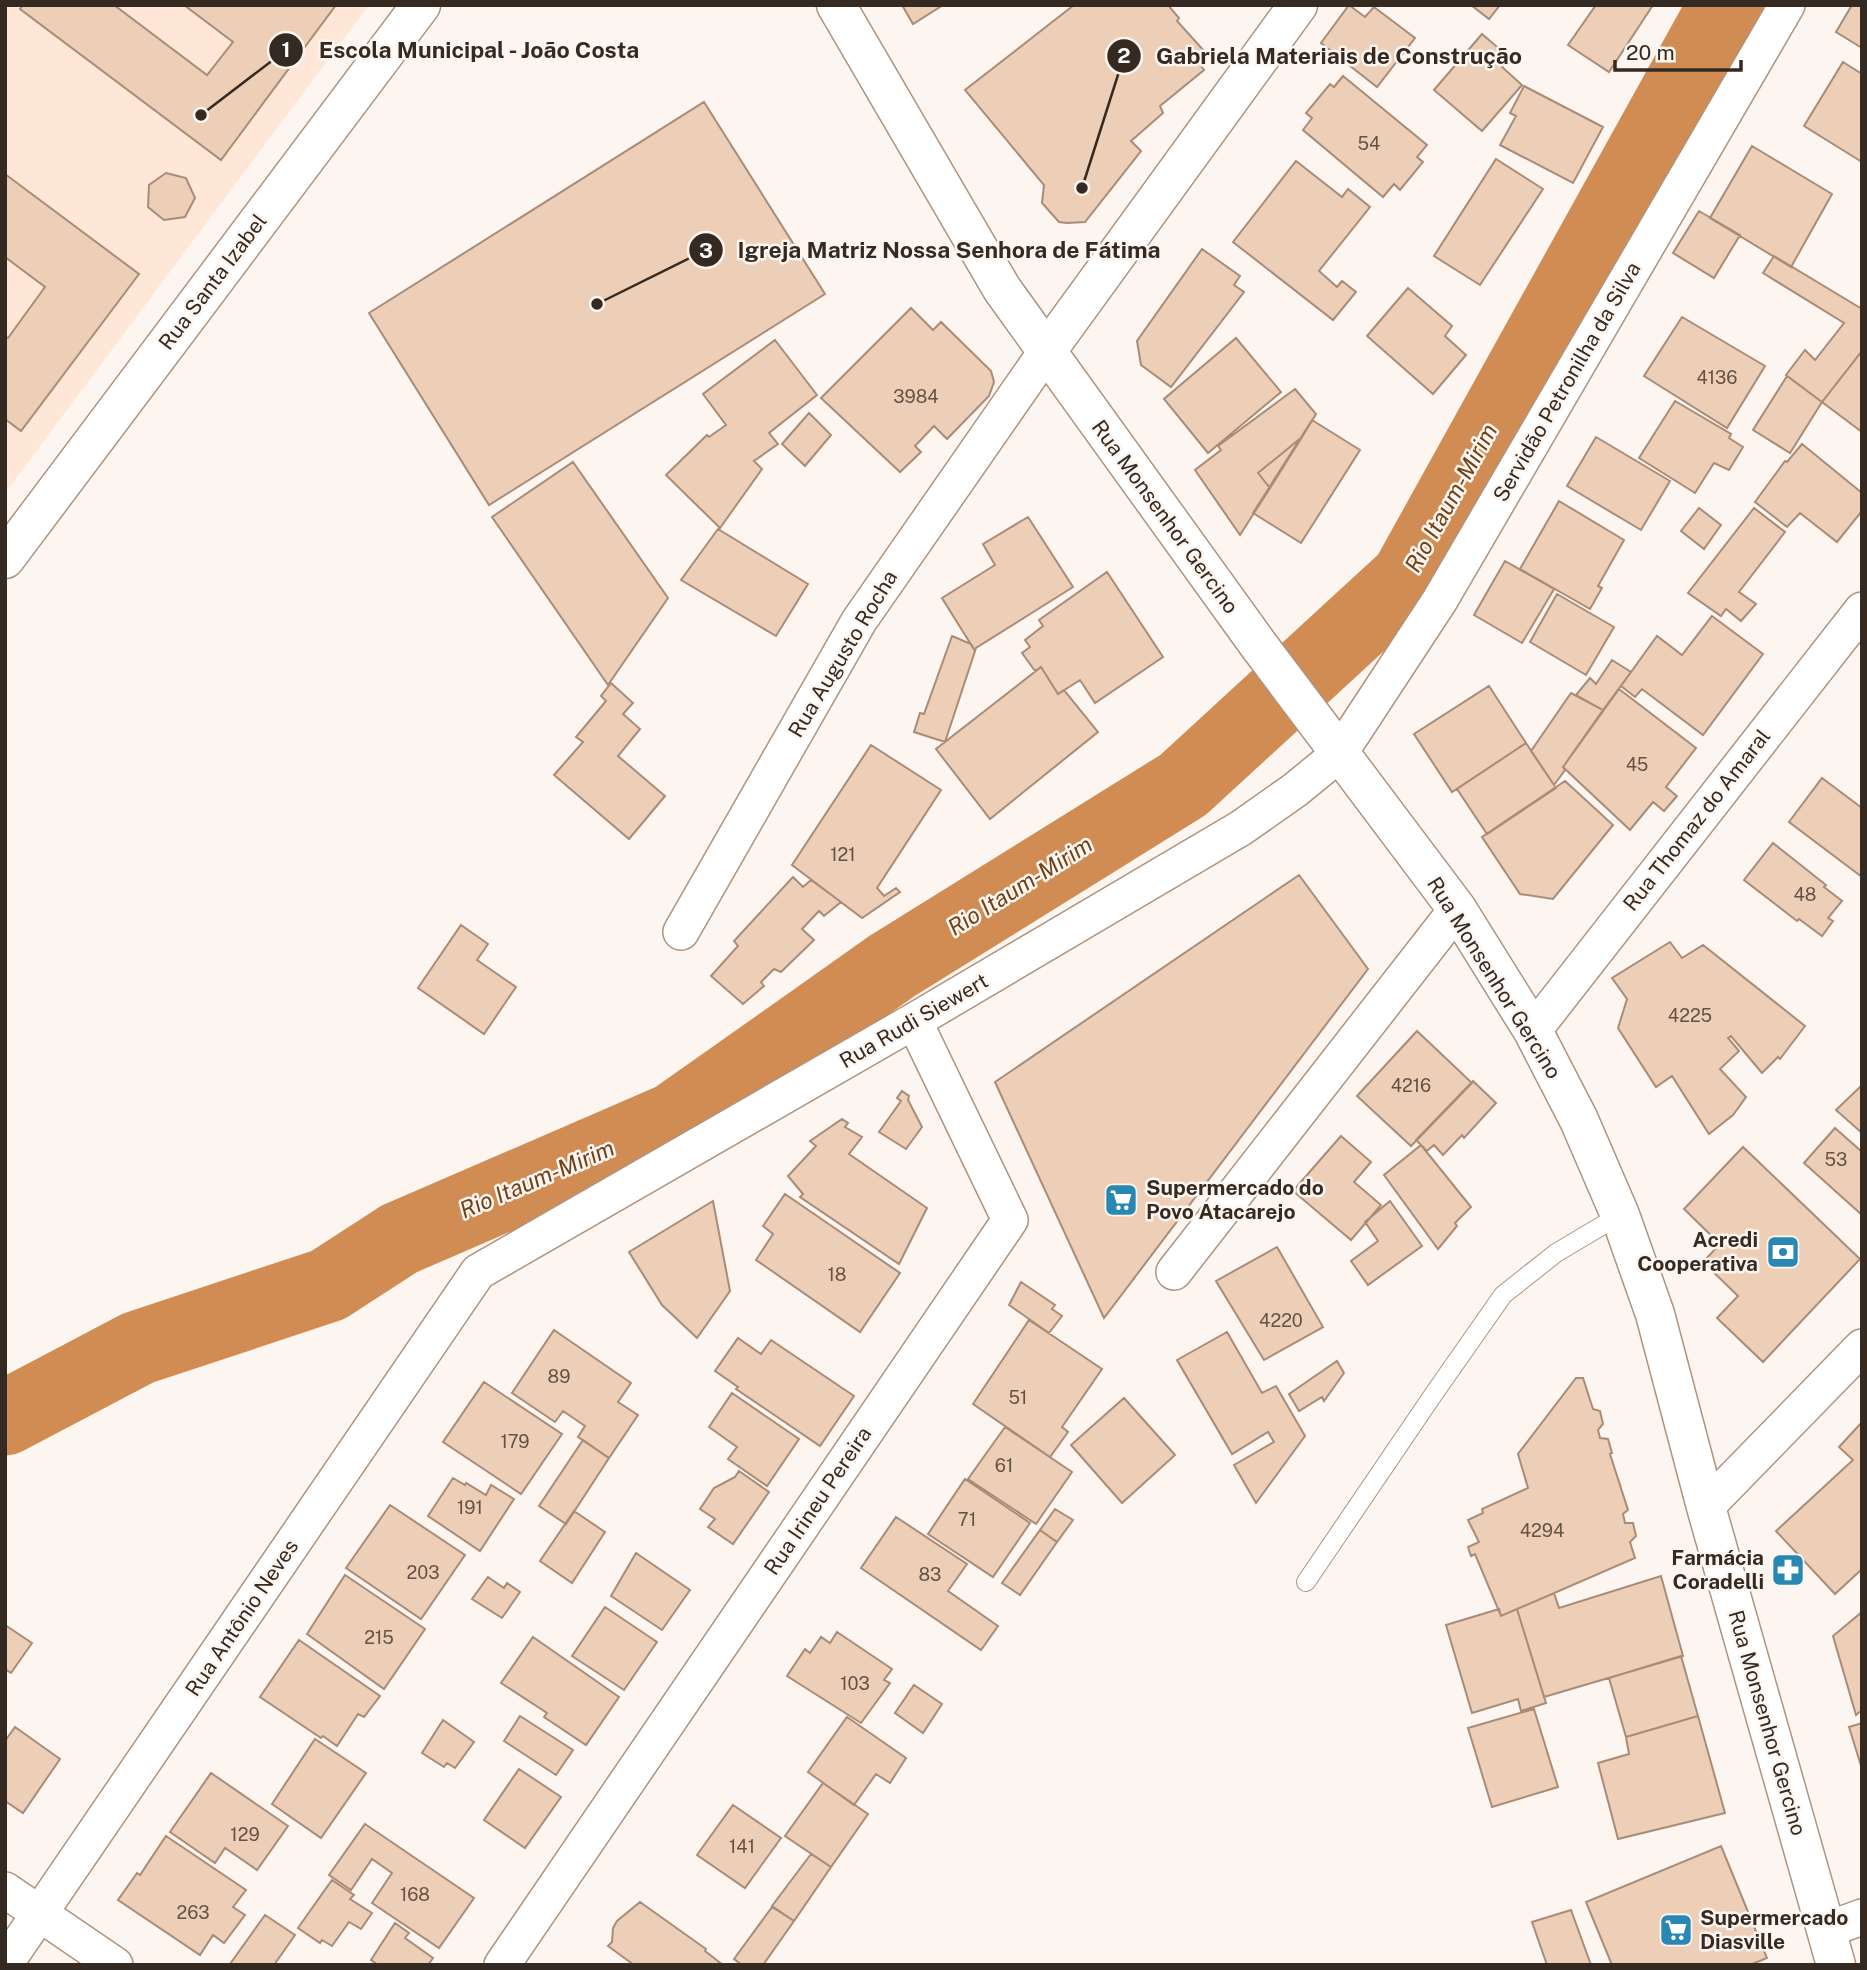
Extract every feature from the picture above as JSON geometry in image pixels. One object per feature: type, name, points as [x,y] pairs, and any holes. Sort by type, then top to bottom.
[{"type":"main road","name":"Rua Santa Izabel","points":[[5,559],[421,5]]},
{"type":"main road","name":"Rua Monsenhor Gercino","points":[[836,5],[1002,289],[1256,643],[1457,909],[1532,1031],[1579,1120],[1620,1215],[1654,1314],[1831,1947]]},
{"type":"main road","points":[[1046,352],[1298,5]]},
{"type":"street","name":"Servidão Petronilha da Silva","points":[[1330,742],[1440,600],[1787,5]]},
{"type":"street","name":"Rua Augusto Rocha","points":[[681,932],[859,621],[1046,352]]},
{"type":"street","name":"Rua Thomaz do Amaral","points":[[1532,1031],[1862,610]]},
{"type":"street","name":"Rua Rudi Siewert","points":[[478,1272],[914,1021],[1241,828],[1295,790],[1330,742]]},
{"type":"street","points":[[1174,1272],[1457,909]]},
{"type":"street","name":"Rua Irineu Pereira","points":[[502,1965],[1010,1220],[914,1021]]},
{"type":"street","name":"Rua Antônio Neves","points":[[5,1964],[478,1272]]},
{"type":"street","points":[[1706,1507],[1862,1347]]},
{"type":"street","points":[[5,1890],[115,1965]]},
{"type":"street","points":[[1831,1947],[1862,1917]]},
{"type":"lane","points":[[1306,1581],[1503,1295],[1556,1253],[1620,1215]]},
{"type":"shaded area","points":[[5,5],[369,5],[5,493]]},
{"type":"building","points":[[23,5],[114,5],[207,75],[233,42],[184,5],[336,5],[221,160],[20,9]]},
{"type":"building","points":[[902,5],[943,5],[913,24]]},
{"type":"building","points":[[1074,5],[1168,5],[1179,18],[1177,21],[1205,52],[1197,60],[1204,70],[1160,106],[1163,113],[1131,141],[1141,151],[1085,222],[1067,223],[1059,222],[1042,203],[1044,185],[965,90]]},
{"type":"building","points":[[1349,5],[1365,17],[1374,7],[1415,38],[1377,87],[1321,43]]},
{"type":"building","points":[[1471,5],[1500,5],[1489,19]]},
{"type":"building","points":[[1596,5],[1653,5],[1609,72],[1568,45]]},
{"type":"building","points":[[1852,5],[1862,5],[1862,48],[1836,32]]},
{"type":"building","points":[[1482,34],[1510,58],[1502,67],[1522,85],[1482,131],[1434,90]]},
{"type":"building","points":[[1843,62],[1862,74],[1862,162],[1804,126]]},
{"type":"building","points":[[1343,76],[1427,145],[1417,157],[1423,162],[1400,190],[1394,184],[1383,197],[1303,130],[1312,118],[1306,113],[1330,84],[1334,87]]},
{"type":"building","points":[[1524,86],[1603,127],[1573,183],[1500,145],[1516,116],[1510,113]]},
{"type":"building","points":[[704,102],[825,294],[489,505],[369,313]]},
{"type":"building","points":[[1752,146],[1832,194],[1791,267],[1710,218]]},
{"type":"building","points":[[1496,159],[1543,189],[1480,285],[1434,256]]},
{"type":"building","points":[[1296,161],[1342,197],[1348,189],[1370,207],[1319,271],[1337,287],[1342,281],[1356,292],[1333,320],[1233,242]]},
{"type":"building","points":[[166,173],[186,178],[195,198],[185,217],[164,220],[148,207],[149,185]]},
{"type":"building","points":[[5,174],[139,274],[21,431],[5,419],[5,336],[8,338],[45,287],[5,257]]},
{"type":"building","points":[[1699,211],[1740,235],[1714,278],[1673,253]]},
{"type":"building","points":[[1202,249],[1240,276],[1234,285],[1244,292],[1171,387],[1141,365],[1137,341]]},
{"type":"building","points":[[1774,256],[1862,309],[1862,351],[1822,402],[1786,375],[1805,350],[1815,360],[1844,323],[1763,273]]},
{"type":"building","points":[[1408,288],[1452,326],[1445,336],[1466,355],[1433,394],[1367,336]]},
{"type":"building","points":[[911,308],[933,330],[941,322],[991,371],[994,382],[989,396],[947,439],[934,426],[915,446],[921,452],[900,472],[821,398]]},
{"type":"building","points":[[1682,317],[1765,366],[1727,428],[1644,376]]},
{"type":"building","points":[[1236,338],[1281,392],[1208,453],[1164,399]]},
{"type":"building","points":[[775,340],[817,395],[769,433],[778,444],[754,461],[762,469],[720,528],[666,475],[707,435],[709,437],[726,425],[703,394]]},
{"type":"building","points":[[1862,351],[1862,432],[1822,402]]},
{"type":"building","points":[[1787,376],[1822,402],[1790,453],[1753,430]]},
{"type":"building","points":[[1295,389],[1316,414],[1302,437],[1258,473],[1270,488],[1240,535],[1195,470],[1221,450],[1218,446]]},
{"type":"building","points":[[1675,401],[1731,434],[1729,438],[1743,447],[1729,470],[1714,463],[1695,493],[1639,458]]},
{"type":"building","points":[[809,413],[831,435],[805,466],[782,444]]},
{"type":"building","points":[[1312,420],[1360,450],[1301,543],[1253,513]]},
{"type":"building","points":[[1302,437],[1270,488],[1258,473]]},
{"type":"building","points":[[1596,437],[1670,481],[1641,530],[1567,486]]},
{"type":"building","points":[[1802,444],[1862,493],[1862,511],[1837,542],[1800,513],[1787,527],[1755,502],[1785,461],[1787,462]]},
{"type":"building","points":[[573,462],[668,598],[608,685],[492,517]]},
{"type":"building","points":[[1559,501],[1624,540],[1598,586],[1602,588],[1590,609],[1520,569]]},
{"type":"building","points":[[1699,508],[1721,525],[1704,549],[1681,531]]},
{"type":"building","points":[[1754,508],[1785,532],[1739,592],[1756,604],[1741,621],[1726,609],[1721,616],[1688,593]]},
{"type":"building","points":[[1028,517],[1073,587],[975,651],[942,598],[995,565],[983,544]]},
{"type":"building","points":[[718,529],[808,584],[776,636],[681,580]]},
{"type":"building","points":[[1505,561],[1554,589],[1522,643],[1474,615]]},
{"type":"building","points":[[1107,572],[1163,657],[1095,703],[1080,680],[1058,694],[1041,667],[1035,671],[1022,653],[1030,647],[1025,640],[1043,626],[1039,620]]},
{"type":"building","points":[[1557,594],[1614,627],[1586,675],[1530,642]]},
{"type":"building","points":[[1712,616],[1763,654],[1703,735],[1642,689],[1635,697],[1621,686],[1657,636],[1682,655]]},
{"type":"building","points":[[952,636],[971,644],[975,651],[945,742],[914,732],[920,713],[924,714]]},
{"type":"building","points":[[1612,660],[1631,672],[1603,710],[1576,695],[1590,678],[1596,684]]},
{"type":"building","points":[[1041,667],[1058,694],[1064,690],[1098,732],[990,819],[936,749]]},
{"type":"building","points":[[611,683],[633,703],[623,714],[640,729],[618,756],[665,796],[629,839],[554,775],[583,742],[576,737],[606,701],[601,696]]},
{"type":"building","points":[[1489,686],[1526,743],[1452,792],[1414,734]]},
{"type":"building","points":[[1619,689],[1696,748],[1666,787],[1677,796],[1664,811],[1653,802],[1630,830],[1563,767]]},
{"type":"building","points":[[1571,693],[1603,710],[1563,767],[1565,770],[1554,785],[1531,751]]},
{"type":"building","points":[[1526,743],[1556,788],[1487,834],[1457,789]]},
{"type":"building","points":[[871,745],[941,790],[877,888],[884,896],[896,888],[900,892],[862,918],[792,865]]},
{"type":"building","points":[[1822,778],[1862,808],[1862,877],[1789,822]]},
{"type":"building","points":[[1565,781],[1613,825],[1553,899],[1520,894],[1482,837]]},
{"type":"building","points":[[1773,843],[1842,901],[1828,918],[1833,921],[1822,936],[1799,919],[1797,921],[1744,880]]},
{"type":"building","name":"Supermercado do Povo Atacarejo","points":[[1299,875],[1368,969],[1104,1318],[995,1082]]},
{"type":"building","points":[[793,877],[803,887],[811,880],[841,902],[824,916],[819,911],[802,929],[814,940],[781,972],[774,969],[761,982],[764,986],[743,1004],[711,976],[738,946],[734,941]]},
{"type":"building","points":[[461,925],[488,944],[477,960],[516,987],[484,1034],[418,988]]},
{"type":"building","points":[[1670,942],[1682,958],[1703,945],[1805,1026],[1780,1059],[1778,1057],[1762,1073],[1731,1036],[1728,1038],[1739,1051],[1720,1069],[1746,1097],[1733,1115],[1709,1134],[1672,1076],[1656,1087],[1618,1028],[1627,999],[1612,978]]},
{"type":"building","points":[[1417,1031],[1472,1083],[1411,1146],[1357,1096]]},
{"type":"building","points":[[1473,1081],[1496,1103],[1464,1138],[1462,1135],[1443,1155],[1434,1145],[1427,1151],[1416,1140]]},
{"type":"building","points":[[1862,1085],[1862,1133],[1836,1110]]},
{"type":"building","points":[[902,1091],[909,1096],[908,1100],[922,1127],[906,1149],[879,1132],[901,1101],[897,1098]]},
{"type":"building","points":[[842,1119],[848,1123],[845,1127],[862,1137],[849,1154],[927,1208],[899,1264],[800,1197],[803,1194],[788,1176],[816,1146],[810,1141]]},
{"type":"building","points":[[1835,1128],[1862,1152],[1862,1215],[1804,1163]]},
{"type":"building","points":[[1341,1136],[1371,1162],[1354,1182],[1381,1205],[1351,1240],[1293,1191]]},
{"type":"building","points":[[1421,1145],[1471,1207],[1455,1223],[1457,1226],[1438,1249],[1384,1175]]},
{"type":"building","name":"Acredi Cooperativa","points":[[1743,1147],[1860,1259],[1763,1362],[1717,1318],[1738,1296],[1703,1262],[1720,1244],[1684,1209]]},
{"type":"building","points":[[785,1194],[900,1273],[860,1332],[756,1260],[773,1234],[763,1226]]},
{"type":"building","points":[[713,1201],[730,1291],[697,1338],[662,1305],[629,1252]]},
{"type":"building","points":[[1390,1201],[1422,1246],[1368,1285],[1351,1261],[1378,1241],[1365,1222]]},
{"type":"building","points":[[1277,1247],[1323,1327],[1264,1360],[1216,1281]]},
{"type":"building","points":[[1021,1282],[1055,1305],[1052,1309],[1062,1316],[1049,1333],[1009,1305]]},
{"type":"building","points":[[1029,1320],[1102,1369],[1062,1427],[1068,1432],[1050,1457],[973,1404]]},
{"type":"building","points":[[554,1330],[631,1383],[618,1402],[638,1415],[609,1458],[578,1437],[585,1426],[563,1411],[555,1422],[512,1393]]},
{"type":"building","points":[[1227,1332],[1262,1393],[1276,1386],[1305,1436],[1256,1503],[1234,1465],[1274,1442],[1268,1432],[1232,1454],[1177,1360]]},
{"type":"building","points":[[738,1338],[761,1354],[771,1340],[854,1396],[820,1446],[736,1389],[738,1387],[715,1371]]},
{"type":"building","points":[[1337,1361],[1344,1373],[1324,1401],[1322,1397],[1299,1411],[1289,1394]]},
{"type":"building","points":[[1576,1378],[1583,1378],[1593,1409],[1600,1411],[1603,1424],[1598,1430],[1600,1438],[1608,1439],[1612,1453],[1610,1454],[1628,1510],[1623,1514],[1625,1523],[1633,1523],[1636,1536],[1630,1542],[1635,1558],[1501,1616],[1475,1554],[1471,1556],[1468,1547],[1479,1542],[1468,1520],[1483,1513],[1482,1509],[1528,1488],[1518,1454]]},
{"type":"building","points":[[484,1382],[562,1434],[521,1494],[443,1442]]},
{"type":"building","points":[[732,1393],[799,1439],[767,1486],[728,1459],[737,1447],[709,1427]]},
{"type":"building","points":[[1124,1398],[1175,1455],[1122,1503],[1071,1445]]},
{"type":"building","points":[[1862,1422],[1862,1569],[1835,1594],[1776,1531],[1853,1460],[1839,1447]]},
{"type":"building","points":[[1005,1427],[1072,1472],[1036,1524],[968,1479]]},
{"type":"building","points":[[583,1440],[609,1458],[566,1524],[539,1506]]},
{"type":"building","points":[[739,1471],[769,1492],[733,1544],[708,1527],[715,1519],[700,1509],[714,1488],[735,1477]]},
{"type":"building","points":[[453,1478],[486,1495],[491,1485],[514,1499],[480,1551],[428,1516]]},
{"type":"building","points":[[965,1479],[1030,1523],[993,1577],[928,1534]]},
{"type":"building","points":[[390,1505],[465,1555],[421,1619],[346,1568]]},
{"type":"building","points":[[1055,1509],[1073,1520],[1057,1542],[1040,1530]]},
{"type":"building","points":[[574,1511],[605,1532],[572,1583],[540,1561]]},
{"type":"building","points":[[896,1517],[967,1564],[948,1591],[998,1626],[981,1650],[861,1568]]},
{"type":"building","points":[[1040,1530],[1057,1542],[1020,1595],[1002,1583]]},
{"type":"building","points":[[636,1553],[690,1590],[662,1630],[611,1596]]},
{"type":"building","points":[[345,1575],[425,1629],[384,1689],[307,1634]]},
{"type":"building","points":[[1661,1576],[1683,1656],[1544,1697],[1517,1609],[1554,1593],[1559,1608]]},
{"type":"building","points":[[488,1577],[504,1588],[507,1583],[520,1592],[502,1618],[472,1599]]},
{"type":"building","points":[[605,1607],[657,1642],[624,1690],[572,1656]]},
{"type":"building","points":[[1499,1609],[1501,1616],[1517,1609],[1546,1703],[1521,1711],[1518,1699],[1472,1713],[1446,1625]]},
{"type":"building","points":[[1862,1612],[1862,1710],[1856,1715],[1833,1636]]},
{"type":"building","points":[[5,1625],[32,1643],[11,1673],[5,1669]]},
{"type":"building","points":[[837,1632],[892,1669],[884,1680],[890,1683],[861,1723],[787,1676],[805,1649],[810,1653],[821,1637],[830,1643]]},
{"type":"building","points":[[533,1637],[619,1697],[586,1745],[544,1717],[547,1713],[501,1683]]},
{"type":"building","points":[[299,1640],[380,1696],[364,1717],[358,1714],[337,1746],[260,1697]]},
{"type":"building","points":[[1681,1656],[1698,1716],[1626,1737],[1609,1678]]},
{"type":"building","points":[[914,1685],[942,1704],[923,1733],[895,1713]]},
{"type":"building","points":[[1534,1709],[1558,1787],[1492,1807],[1468,1728]]},
{"type":"building","points":[[520,1716],[573,1750],[556,1775],[504,1741]]},
{"type":"building","points":[[1698,1716],[1725,1813],[1618,1839],[1598,1763],[1629,1754],[1626,1737]]},
{"type":"building","points":[[847,1717],[906,1758],[890,1783],[876,1774],[854,1805],[808,1772]]},
{"type":"building","points":[[443,1720],[474,1742],[455,1768],[447,1763],[444,1767],[422,1753]]},
{"type":"building","points":[[1862,1723],[1862,1769],[1849,1727]]},
{"type":"building","points":[[15,1727],[60,1759],[23,1813],[5,1801],[5,1741]]},
{"type":"building","points":[[315,1739],[366,1773],[321,1838],[272,1804]]},
{"type":"building","points":[[519,1769],[561,1797],[525,1848],[484,1820]]},
{"type":"building","points":[[211,1773],[288,1826],[257,1870],[225,1848],[215,1863],[170,1832]]},
{"type":"building","points":[[823,1783],[868,1814],[831,1867],[785,1836]]},
{"type":"building","points":[[733,1805],[781,1838],[745,1888],[697,1855]]},
{"type":"building","points":[[365,1824],[474,1898],[439,1948],[372,1903],[392,1873],[372,1859],[351,1890],[329,1875]]},
{"type":"building","points":[[166,1836],[246,1890],[233,1907],[245,1915],[224,1943],[213,1935],[200,1955],[118,1900],[137,1873],[140,1875]]},
{"type":"building","name":"Supermercado Diasville","points":[[1721,1846],[1767,1958],[1750,1965],[1612,1965],[1586,1902]]},
{"type":"building","points":[[811,1854],[831,1867],[794,1921],[772,1906]]},
{"type":"building","points":[[332,1880],[354,1895],[350,1899],[372,1913],[361,1929],[349,1922],[332,1946],[322,1940],[320,1943],[298,1928]]},
{"type":"building","points":[[640,1902],[706,1949],[705,1951],[723,1965],[634,1965],[608,1946],[612,1942],[613,1928],[617,1921]]},
{"type":"building","points":[[772,1907],[794,1921],[763,1965],[742,1965],[734,1959]]},
{"type":"building","points":[[1571,1910],[1591,1965],[1547,1965],[1532,1922]]},
{"type":"building","points":[[265,1915],[295,1935],[274,1965],[230,1964]]},
{"type":"building","points":[[395,1923],[409,1933],[405,1938],[433,1958],[428,1965],[378,1965],[371,1960]]},
{"type":"waterway","name":"Rio Itaum-Mirim","points":[[5,1418],[138,1348],[328,1285],[399,1239],[674,1120],[892,966],[1183,785],[1408,578],[1726,5]]},
{"type":"place","name":"Escola Municipal - João Costa","points":[[201,115]]},
{"type":"place","name":"Gabriela Materiais de Construção","points":[[1082,188]]},
{"type":"place","name":"Igreja Matriz Nossa Senhora de Fátima","points":[[597,304]]},
{"type":"place","name":"Supermercado do Povo Atacarejo","points":[[1121,1200]]},
{"type":"place","name":"Acredi Cooperativa","points":[[1783,1252]]},
{"type":"place","name":"Farmácia Coradelli","points":[[1788,1570]]},
{"type":"place","name":"Supermercado Diasville","points":[[1676,1930]]}]
